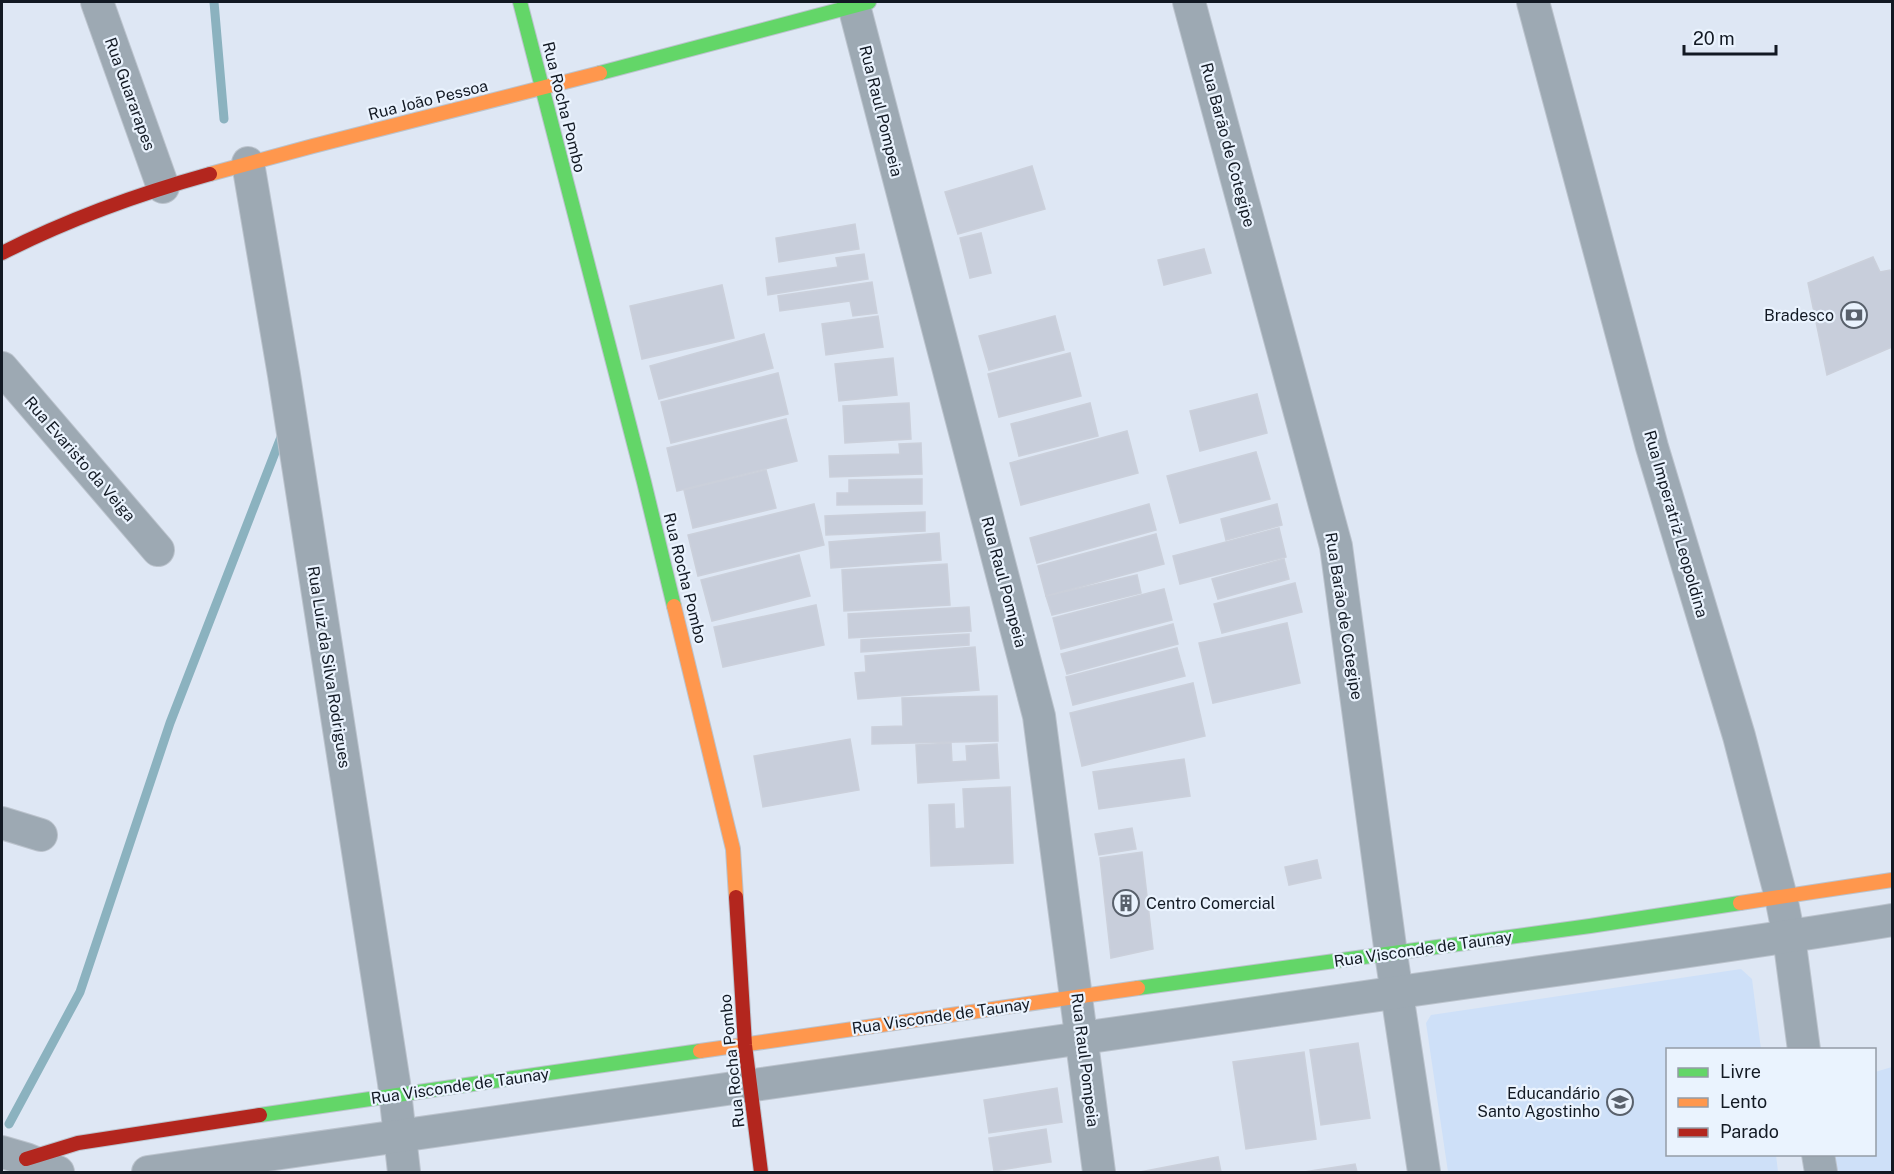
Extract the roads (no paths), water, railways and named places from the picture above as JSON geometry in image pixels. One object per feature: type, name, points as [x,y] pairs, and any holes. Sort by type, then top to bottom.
[{"type":"street","name":"Rua Guararapes","points":[[97,2],[163,187]]},
{"type":"street","name":"Rua Rocha Pombo","points":[[520,2],[644,482],[734,849],[745,1045],[761,1173]]},
{"type":"street","name":"Rua Barão de Cotegipe","points":[[1190,2],[1336,546],[1391,954],[1424,1173]]},
{"type":"street","name":"Rua Imperatriz Leopoldina","points":[[1533,2],[1652,447],[1739,736],[1781,897],[1790,937],[1804,1048]]},
{"type":"street","name":"Rua João Pessoa","points":[[2,253],[36,235],[86,214],[163,187],[248,163],[542,89],[858,3]]},
{"type":"street","name":"Rua Raul Pompeia","points":[[858,3],[1039,716],[1099,1173]]},
{"type":"street","name":"Rua Luiz da Silva Rodrigues","points":[[248,163],[284,375],[395,1095],[404,1173]]},
{"type":"street","name":"Rua Evaristo da Veiga","points":[[2,368],[158,550]]},
{"type":"street","points":[[2,823],[41,835]]},
{"type":"street","name":"Rua Visconde de Taunay","points":[[14,1156],[78,1158],[395,1095],[1077,996],[1391,954],[1893,880]]},
{"type":"street","points":[[148,1173],[1790,937],[1893,920]]},
{"type":"street","name":"Rua Visconde de Taunay","points":[[14,1156],[58,1173]]},
{"type":"street","points":[[1818,1156],[1821,1173]]},
{"type":"waterway","points":[[214,2],[224,119]]},
{"type":"waterway","points":[[9,1124],[80,992],[170,723],[283,432]]},
{"type":"place","name":"Bradesco","points":[[1854,315]]},
{"type":"place","name":"Centro Comercial","points":[[1126,903]]},
{"type":"place","name":"Educandário Santo Agostinho","points":[[1620,1102]]}]
